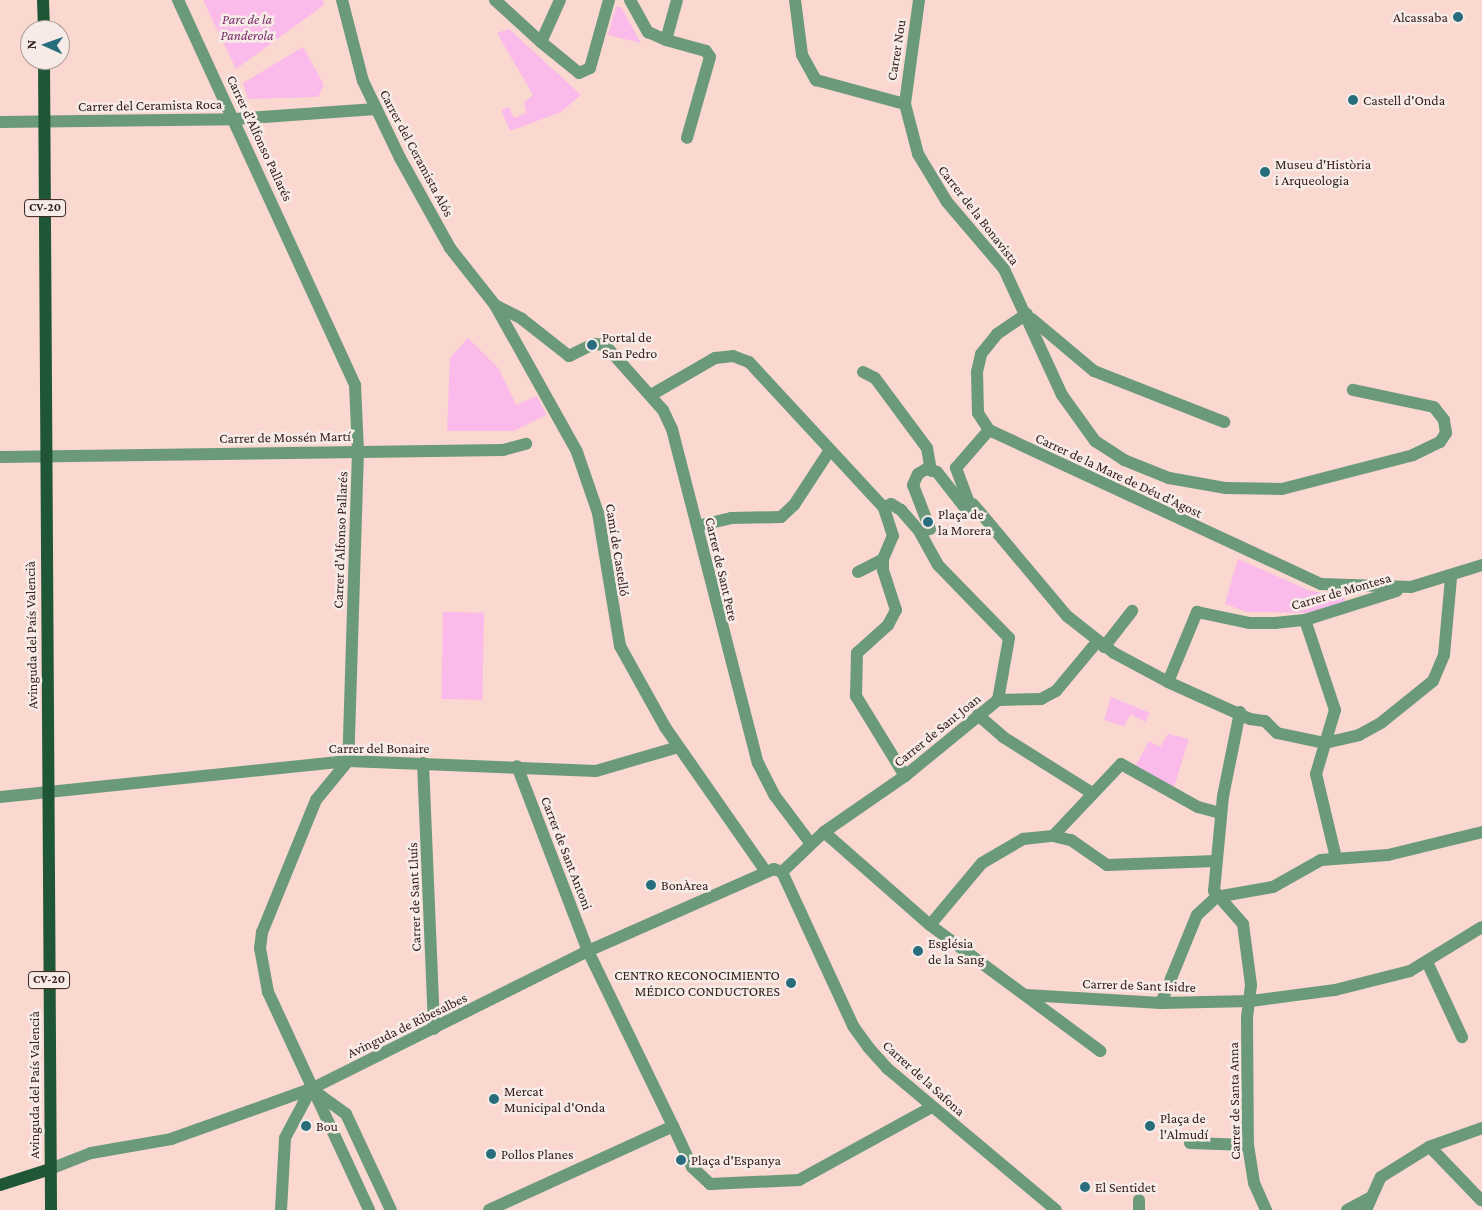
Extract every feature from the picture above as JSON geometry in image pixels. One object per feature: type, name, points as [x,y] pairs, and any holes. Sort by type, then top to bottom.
[{"type":"main road","points":[[43,0],[44,20]]},
{"type":"main road","name":"Avinguda del País Valencià","points":[[44,70],[51,1210]]},
{"type":"main road","points":[[0,1185],[50,1169]]},
{"type":"street","name":"Carrer d'Alfonso Pallarés","points":[[178,0],[351,371],[358,451],[348,761]]},
{"type":"street","name":"Carrer del Ceramista Alós","points":[[342,0],[363,81],[376,109],[450,248],[495,305]]},
{"type":"street","points":[[495,0],[574,71],[584,72],[590,68],[609,0]]},
{"type":"street","points":[[541,42],[560,0]]},
{"type":"street","points":[[630,0],[648,32],[666,40],[706,51],[710,57],[687,138]]},
{"type":"street","points":[[666,40],[677,0]]},
{"type":"street","points":[[795,0],[802,55],[816,80],[904,104]]},
{"type":"street","name":"Carrer Nou","points":[[904,104],[920,0]]},
{"type":"street","name":"Carrer de la Bonavista","points":[[904,104],[926,171],[1004,269],[1027,314]]},
{"type":"street","name":"Carrer del Ceramista Roca","points":[[0,122],[235,119],[376,109]]},
{"type":"street","name":"Carrer de Sant Pere","points":[[495,305],[522,319],[569,356],[602,343],[651,395],[672,429],[758,763],[774,796],[811,844]]},
{"type":"street","name":"Camí de Castelló","points":[[495,305],[578,452],[598,513],[620,646],[678,747],[764,869]]},
{"type":"street","points":[[1027,314],[1062,395],[1084,429],[1117,456],[1169,478],[1226,488],[1282,489],[1363,471],[1440,442],[1444,420],[1434,407],[1353,390]]},
{"type":"street","points":[[1027,314],[1066,352],[1100,374],[1224,422]]},
{"type":"street","points":[[1027,314],[998,334],[981,354],[977,372],[978,413],[989,430],[956,468],[973,504],[1058,606],[1101,644],[1168,682],[1265,721],[1277,733],[1326,743],[1359,735],[1400,710],[1433,681],[1444,656],[1451,578]]},
{"type":"street","points":[[651,395],[722,356],[741,359],[760,368],[830,450],[884,508],[893,536],[883,558],[858,572]]},
{"type":"street","points":[[863,372],[875,378],[927,448],[931,471]]},
{"type":"street","name":"Carrer de la Mare de Déu d'Agost","points":[[989,430],[1236,547]]},
{"type":"street","name":"Carrer de Mossén Martí","points":[[0,457],[503,450],[526,444]]},
{"type":"street","points":[[697,526],[731,518],[769,520],[781,518],[794,505],[830,450]]},
{"type":"street","points":[[884,508],[890,504],[901,510],[920,532],[930,529],[913,485],[918,474],[931,471],[937,472],[966,509],[973,504]]},
{"type":"street","name":"Carrer de Sant Joan","points":[[782,872],[824,832],[904,776],[998,700],[1008,638],[938,565],[920,532]]},
{"type":"street","name":"Carrer de Montesa","points":[[1236,547],[1321,584],[1411,587]]},
{"type":"street","points":[[883,558],[895,598],[893,618],[857,653],[856,696],[904,776]]},
{"type":"street","name":"Carrer de Montesa","points":[[1168,682],[1192,615],[1197,612],[1250,624],[1305,620],[1411,587],[1451,578],[1482,565]]},
{"type":"street","points":[[998,700],[1041,699],[1056,691],[1132,611]]},
{"type":"street","points":[[1305,620],[1336,710],[1317,770],[1336,858]]},
{"type":"street","points":[[1216,897],[1216,861],[1221,813],[1240,712]]},
{"type":"street","points":[[978,715],[1003,737],[1092,793]]},
{"type":"street","name":"Carrer del Bonaire","points":[[0,798],[48,791],[348,761],[605,770],[678,747]]},
{"type":"street","points":[[348,761],[316,800],[262,932],[260,948],[268,992],[311,1089],[369,1210]]},
{"type":"street","name":"Carrer de Sant Lluís","points":[[423,763],[434,1029]]},
{"type":"street","points":[[1052,836],[1113,768],[1125,764],[1180,799],[1221,813]]},
{"type":"street","name":"Carrer de Sant Antoni","points":[[517,766],[588,951]]},
{"type":"street","points":[[824,832],[930,925],[1100,1051]]},
{"type":"street","points":[[1161,1003],[1197,915],[1216,897],[1273,887],[1316,862],[1336,858],[1388,855],[1482,832]]},
{"type":"street","points":[[930,925],[991,855],[1023,839],[1052,836],[1071,840],[1107,865],[1216,861]]},
{"type":"street","points":[[764,869],[782,872]]},
{"type":"street","name":"Avinguda de Ribesalbes","points":[[50,1169],[91,1153],[171,1139],[311,1089],[588,951],[764,869]]},
{"type":"street","name":"Carrer de la Safona","points":[[782,872],[853,1026],[888,1069],[932,1108],[1056,1210]]},
{"type":"street","name":"Carrer de Santa Anna","points":[[1216,897],[1242,920],[1251,1001],[1247,1017],[1248,1145],[1263,1204]]},
{"type":"street","name":"Carrer de Sant Isidre","points":[[1026,995],[1161,1003],[1251,1001],[1386,980],[1427,962],[1482,927]]},
{"type":"street","points":[[588,951],[692,1166],[710,1184],[799,1180],[932,1108]]},
{"type":"street","points":[[1427,962],[1462,1037]]},
{"type":"street","points":[[281,1210],[285,1138],[311,1089]]},
{"type":"street","points":[[311,1089],[346,1114],[391,1210]]},
{"type":"street","points":[[489,1210],[673,1126]]},
{"type":"street","points":[[1347,1210],[1368,1204],[1381,1177],[1430,1147],[1482,1128]]},
{"type":"street","points":[[1190,1143],[1248,1145]]},
{"type":"street","points":[[1430,1147],[1481,1200]]},
{"type":"green space","name":"Parc de la Panderola","points":[[203,0],[323,0],[324,5],[236,69]]},
{"type":"green space","points":[[616,7],[621,7],[641,43],[608,35]]},
{"type":"green space","points":[[509,29],[581,95],[561,112],[510,131],[501,110],[509,107],[514,118],[526,113],[524,103],[533,95],[497,33]]},
{"type":"green space","points":[[303,47],[324,85],[318,97],[248,99],[243,83]]},
{"type":"green space","points":[[468,338],[499,369],[516,405],[537,396],[546,415],[514,431],[447,431],[450,358]]},
{"type":"green space","points":[[1238,559],[1308,590],[1345,598],[1344,603],[1315,613],[1247,612],[1225,604]]},
{"type":"green space","points":[[443,612],[484,613],[482,700],[441,699]]},
{"type":"green space","points":[[1111,697],[1150,713],[1145,722],[1131,714],[1124,726],[1104,720]]},
{"type":"green space","points":[[1168,734],[1189,739],[1173,790],[1136,765],[1149,741],[1160,747]]},
{"type":"place","name":"Alcassaba","points":[[1458,17]]},
{"type":"place","name":"Castell d'Onda","points":[[1353,100]]},
{"type":"place","name":"Museu d'Història i Arqueologia","points":[[1265,172]]},
{"type":"place","name":"Portal de San Pedro","points":[[592,345]]},
{"type":"place","name":"Plaça de la Morera","points":[[928,522]]},
{"type":"place","name":"BonÀrea","points":[[651,885]]},
{"type":"place","name":"Església de la Sang","points":[[918,951]]},
{"type":"place","name":"CENTRO RECONOCIMIENTO MÉDICO CONDUCTORES","points":[[791,983]]},
{"type":"place","name":"Mercat Municipal d'Onda","points":[[494,1099]]},
{"type":"place","name":"Bou","points":[[306,1126]]},
{"type":"place","name":"Plaça de l'Almudí","points":[[1150,1126]]},
{"type":"place","name":"Pollos Planes","points":[[491,1154]]},
{"type":"place","name":"Plaça d'Espanya","points":[[681,1160]]},
{"type":"place","name":"El Sentidet","points":[[1085,1187]]}]
